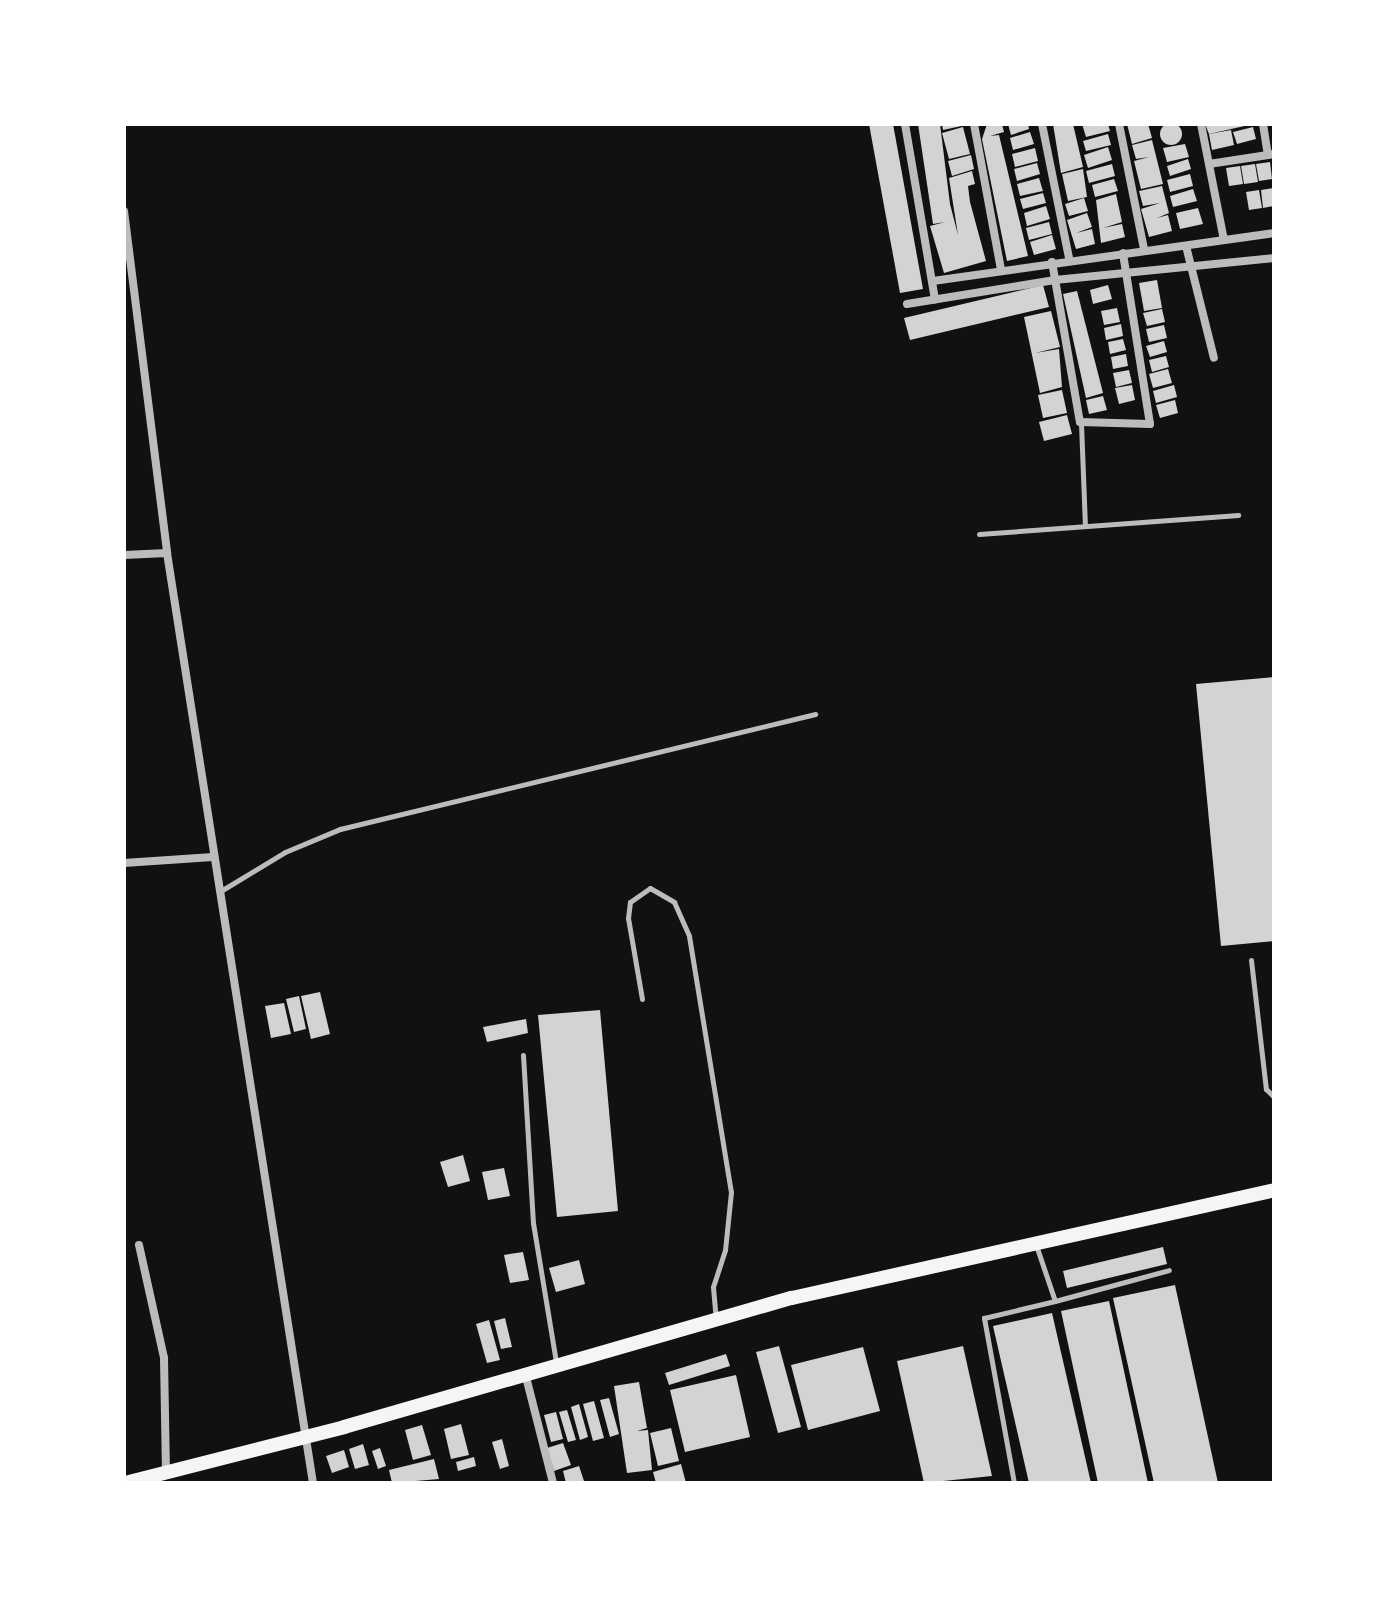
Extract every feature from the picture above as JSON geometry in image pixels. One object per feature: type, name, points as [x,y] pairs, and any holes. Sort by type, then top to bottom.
[{"type":"main road","points":[[125,1483],[716,1320],[1274,1190]]},
{"type":"street","points":[[905,124],[935,299]]},
{"type":"street","points":[[974,124],[1001,269]]},
{"type":"street","points":[[1042,124],[1069,258]]},
{"type":"street","points":[[1119,124],[1144,249]]},
{"type":"street","points":[[1201,124],[1224,240]]},
{"type":"street","points":[[1209,164],[1271,154],[1263,124]]},
{"type":"street","points":[[124,213],[167,553],[301,1436],[313,1483]]},
{"type":"street","points":[[933,281],[1069,258],[1274,233]]},
{"type":"street","points":[[1186,246],[1214,358]]},
{"type":"street","points":[[1052,262],[1080,422],[1150,424],[1123,253]]},
{"type":"street","points":[[907,304],[1055,280],[1274,258]]},
{"type":"street","points":[[124,555],[167,553]]},
{"type":"street","points":[[124,863],[213,857]]},
{"type":"street","points":[[139,1245],[164,1358],[166,1473]]},
{"type":"street","points":[[525,1373],[553,1483]]},
{"type":"lane","points":[[1080,422],[1085,526]]},
{"type":"lane","points":[[979,534],[1238,515]]},
{"type":"lane","points":[[218,893],[285,852],[340,829],[815,714]]},
{"type":"lane","points":[[642,999],[628,918],[630,902],[650,888],[674,902],[689,936],[731,1192],[725,1250],[713,1287],[716,1320]]},
{"type":"lane","points":[[1251,960],[1266,1089],[1274,1097]]},
{"type":"lane","points":[[523,1055],[533,1223],[556,1362]]},
{"type":"lane","points":[[1036,1244],[1055,1301]]},
{"type":"lane","points":[[1014,1483],[984,1318],[1169,1270]]},
{"type":"building","points":[[1171,123],[1179,126],[1182,134],[1179,142],[1171,145],[1163,142],[1160,134],[1163,126]]},
{"type":"building","points":[[869,124],[893,124],[923,289],[900,293]]},
{"type":"building","points":[[918,124],[940,124],[950,204],[958,235],[949,178],[972,171],[975,184],[968,186],[970,202],[986,261],[944,273],[930,226],[945,222],[933,224]]},
{"type":"building","points":[[942,124],[966,124],[966,125],[943,130]]},
{"type":"building","points":[[987,124],[1002,124],[1004,132],[990,136],[999,135],[1028,256],[1007,261],[982,139]]},
{"type":"building","points":[[1008,124],[1028,124],[1029,129],[1011,135]]},
{"type":"building","points":[[1053,124],[1073,124],[1083,167],[1061,173]]},
{"type":"building","points":[[1082,124],[1108,124],[1110,131],[1086,137]]},
{"type":"building","points":[[1127,124],[1148,124],[1152,138],[1132,144]]},
{"type":"building","points":[[1205,124],[1249,124],[1249,125],[1209,134]]},
{"type":"building","points":[[963,127],[970,154],[949,159],[942,133]]},
{"type":"building","points":[[1253,127],[1256,139],[1237,144],[1233,132]]},
{"type":"building","points":[[1231,130],[1234,145],[1212,150],[1209,134]]},
{"type":"building","points":[[1030,132],[1034,144],[1013,150],[1010,138]]},
{"type":"building","points":[[1108,134],[1111,145],[1086,151],[1083,141]]},
{"type":"building","points":[[1152,140],[1163,184],[1141,189],[1134,161],[1149,157],[1136,159],[1132,145]]},
{"type":"building","points":[[1185,144],[1189,157],[1167,162],[1163,148]]},
{"type":"building","points":[[1108,147],[1112,160],[1088,168],[1084,155]]},
{"type":"building","points":[[1035,148],[1038,161],[1015,167],[1012,154]]},
{"type":"building","points":[[971,155],[974,169],[952,176],[948,161]]},
{"type":"building","points":[[1188,159],[1191,169],[1170,176],[1167,166]]},
{"type":"building","points":[[1270,162],[1272,179],[1259,181],[1256,164]]},
{"type":"building","points":[[1037,163],[1040,174],[1017,181],[1014,169]]},
{"type":"building","points":[[1112,164],[1115,176],[1089,183],[1086,171]]},
{"type":"building","points":[[1255,164],[1258,182],[1244,184],[1241,166]]},
{"type":"building","points":[[1240,166],[1243,184],[1229,186],[1226,168]]},
{"type":"building","points":[[1083,169],[1087,197],[1068,201],[1062,174]]},
{"type":"building","points":[[1190,174],[1193,186],[1170,192],[1167,180]]},
{"type":"building","points":[[1039,178],[1043,191],[1020,196],[1017,184]]},
{"type":"building","points":[[1114,179],[1118,191],[1095,197],[1092,185]]},
{"type":"building","points":[[1162,186],[1169,213],[1157,218],[1168,215],[1172,231],[1149,237],[1141,209],[1160,203],[1143,206],[1139,191]]},
{"type":"building","points":[[1274,188],[1274,206],[1263,208],[1261,190]]},
{"type":"building","points":[[1193,189],[1197,201],[1173,207],[1170,196]]},
{"type":"building","points":[[1259,190],[1262,208],[1249,210],[1246,192]]},
{"type":"building","points":[[1043,193],[1046,203],[1023,209],[1020,199]]},
{"type":"building","points":[[1116,194],[1122,222],[1103,228],[1122,224],[1125,237],[1101,243],[1096,200]]},
{"type":"building","points":[[1084,198],[1088,211],[1069,216],[1065,204]]},
{"type":"building","points":[[1046,206],[1050,219],[1027,226],[1024,213]]},
{"type":"building","points":[[1198,208],[1203,224],[1180,229],[1176,213]]},
{"type":"building","points":[[1087,213],[1092,227],[1076,233],[1092,229],[1095,244],[1076,249],[1067,220]]},
{"type":"building","points":[[1049,222],[1052,234],[1029,240],[1026,228]]},
{"type":"building","points":[[1052,235],[1056,249],[1034,255],[1030,242]]},
{"type":"building","points":[[1157,280],[1162,308],[1144,311],[1139,283]]},
{"type":"building","points":[[1043,285],[1049,307],[910,340],[904,318]]},
{"type":"building","points":[[1108,285],[1112,299],[1093,304],[1090,290]]},
{"type":"building","points":[[1077,291],[1103,393],[1086,398],[1063,294]]},
{"type":"building","points":[[1117,308],[1120,322],[1104,325],[1101,311]]},
{"type":"building","points":[[1162,309],[1165,322],[1147,326],[1143,313]]},
{"type":"building","points":[[1051,311],[1060,347],[1035,353],[1059,349],[1062,387],[1040,393],[1024,317]]},
{"type":"building","points":[[1121,324],[1123,336],[1106,340],[1104,328]]},
{"type":"building","points":[[1164,325],[1167,338],[1149,342],[1146,329]]},
{"type":"building","points":[[1123,339],[1126,350],[1110,354],[1108,342]]},
{"type":"building","points":[[1164,341],[1167,352],[1150,357],[1146,346]]},
{"type":"building","points":[[1126,354],[1128,366],[1113,369],[1111,357]]},
{"type":"building","points":[[1166,356],[1169,367],[1152,372],[1149,360]]},
{"type":"building","points":[[1168,369],[1172,383],[1153,388],[1149,374]]},
{"type":"building","points":[[1129,370],[1132,383],[1116,387],[1113,373]]},
{"type":"building","points":[[1132,385],[1135,400],[1119,404],[1115,388]]},
{"type":"building","points":[[1174,385],[1177,397],[1156,403],[1153,391]]},
{"type":"building","points":[[1062,390],[1067,413],[1043,418],[1038,395]]},
{"type":"building","points":[[1103,396],[1107,410],[1089,414],[1086,400]]},
{"type":"building","points":[[1175,400],[1178,413],[1160,418],[1156,405]]},
{"type":"building","points":[[1067,415],[1072,434],[1044,441],[1039,422]]},
{"type":"building","points":[[1274,677],[1274,941],[1221,946],[1196,684]]},
{"type":"building","points":[[320,992],[330,1034],[311,1039],[301,996]]},
{"type":"building","points":[[299,996],[306,1029],[294,1032],[286,999]]},
{"type":"building","points":[[284,1003],[291,1034],[271,1038],[265,1006]]},
{"type":"building","points":[[600,1010],[618,1211],[557,1217],[538,1015]]},
{"type":"building","points":[[526,1019],[528,1033],[487,1042],[483,1027]]},
{"type":"building","points":[[463,1155],[470,1181],[448,1187],[440,1162]]},
{"type":"building","points":[[504,1168],[510,1196],[488,1200],[482,1172]]},
{"type":"building","points":[[1163,1247],[1167,1264],[1067,1288],[1063,1271]]},
{"type":"building","points":[[523,1252],[529,1280],[510,1283],[504,1255]]},
{"type":"building","points":[[579,1260],[585,1284],[556,1292],[549,1268]]},
{"type":"building","points":[[1175,1285],[1218,1483],[1154,1483],[1113,1298]]},
{"type":"building","points":[[1109,1301],[1148,1483],[1098,1483],[1061,1311]]},
{"type":"building","points":[[1052,1313],[1091,1483],[1029,1483],[993,1326]]},
{"type":"building","points":[[505,1318],[512,1347],[501,1349],[494,1321]]},
{"type":"building","points":[[489,1320],[500,1360],[487,1363],[476,1324]]},
{"type":"building","points":[[779,1346],[801,1427],[778,1433],[756,1352]]},
{"type":"building","points":[[963,1346],[992,1476],[924,1483],[897,1361]]},
{"type":"building","points":[[863,1347],[880,1411],[808,1430],[791,1365]]},
{"type":"building","points":[[726,1354],[730,1366],[669,1385],[665,1373]]},
{"type":"building","points":[[736,1375],[750,1437],[685,1452],[670,1390]]},
{"type":"building","points":[[639,1382],[647,1428],[637,1431],[648,1430],[652,1470],[627,1473],[614,1386]]},
{"type":"building","points":[[609,1398],[619,1434],[610,1437],[600,1400]]},
{"type":"building","points":[[594,1401],[604,1438],[593,1441],[583,1404]]},
{"type":"building","points":[[579,1404],[588,1437],[580,1440],[571,1407]]},
{"type":"building","points":[[567,1410],[576,1440],[568,1442],[559,1412]]},
{"type":"building","points":[[556,1412],[563,1439],[551,1442],[544,1415]]},
{"type":"building","points":[[461,1424],[469,1455],[451,1459],[444,1429]]},
{"type":"building","points":[[422,1425],[431,1455],[413,1460],[405,1430]]},
{"type":"building","points":[[671,1428],[679,1461],[658,1466],[650,1433]]},
{"type":"building","points":[[502,1439],[509,1466],[500,1469],[492,1442]]},
{"type":"building","points":[[563,1443],[571,1465],[554,1471],[547,1448]]},
{"type":"building","points":[[363,1444],[369,1465],[355,1469],[349,1449]]},
{"type":"building","points":[[380,1448],[386,1466],[378,1469],[372,1451]]},
{"type":"building","points":[[344,1450],[349,1467],[332,1473],[326,1456]]},
{"type":"building","points":[[474,1457],[476,1466],[458,1471],[456,1462]]},
{"type":"building","points":[[434,1459],[439,1479],[392,1483],[389,1470]]},
{"type":"building","points":[[681,1464],[686,1483],[656,1483],[653,1472]]},
{"type":"building","points":[[579,1466],[584,1481],[566,1483],[563,1471]]}]
